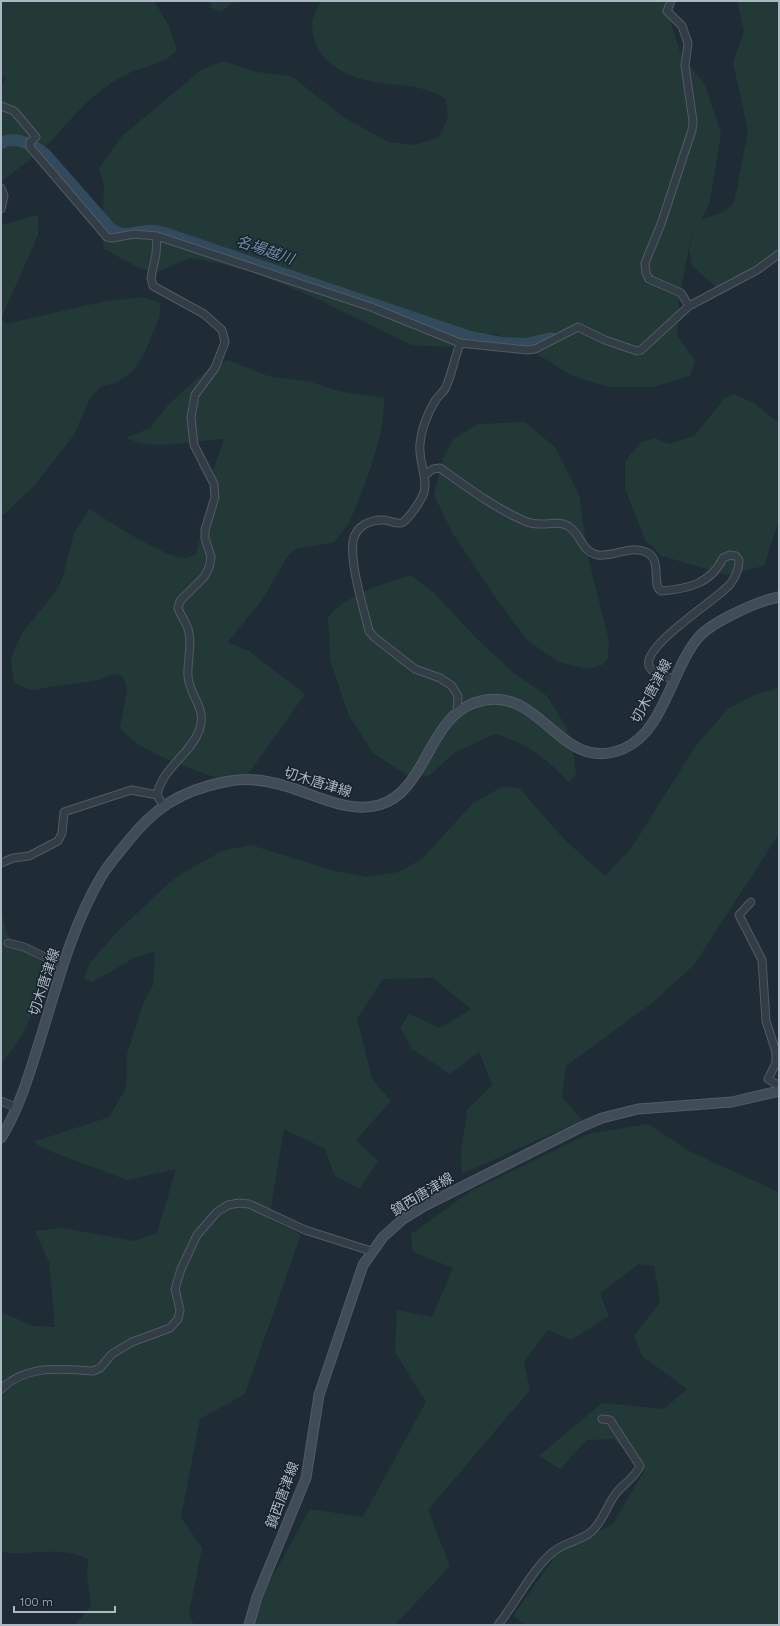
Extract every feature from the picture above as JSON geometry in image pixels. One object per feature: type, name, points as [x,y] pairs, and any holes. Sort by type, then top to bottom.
[{"type":"main road","name":"切木唐津線","points":[[1,1138],[16,1108],[63,966],[84,908],[102,874],[139,827],[163,805],[194,789],[227,781],[248,780],[270,782],[348,806],[366,808],[382,804],[397,797],[409,783],[443,728],[457,712],[474,703],[495,699],[514,701],[530,710],[566,742],[577,749],[607,753],[622,749],[646,732],[655,720],[689,649],[701,634],[755,604],[779,597]]},
{"type":"main road","name":"鎮西唐津線","points":[[249,1625],[257,1597],[306,1478],[319,1395],[353,1289],[363,1265],[383,1237],[404,1219],[424,1206],[581,1126],[602,1118],[638,1109],[732,1102],[779,1090]]},
{"type":"street","points":[[671,1],[667,10],[682,26],[688,43],[685,66],[693,121],[692,130],[661,224],[645,264],[646,273],[649,279],[681,293],[689,306]]},
{"type":"street","points":[[1,106],[14,111],[36,137],[32,140],[30,146],[102,234],[112,238],[134,234],[157,236],[371,307],[460,343],[527,350],[535,349],[578,326],[605,340],[637,351],[641,350],[689,306],[756,270],[779,254]]},
{"type":"street","points":[[1,188],[4,196],[1,209]]},
{"type":"street","points":[[157,236],[156,254],[151,278],[153,286],[204,314],[222,330],[226,342],[215,368],[195,395],[190,417],[194,445],[214,484],[215,497],[205,538],[211,557],[209,568],[204,577],[180,601],[178,608],[190,633],[188,676],[190,686],[199,703],[199,730],[191,744],[165,774],[159,784],[157,795],[163,805]]},
{"type":"street","points":[[457,712],[458,696],[452,686],[440,678],[415,669],[374,637],[369,631],[357,581],[353,542],[355,533],[366,523],[383,520],[399,523],[405,521],[419,502],[424,491],[424,476],[420,461],[420,443],[426,420],[435,401],[446,388],[460,343]]},
{"type":"street","points":[[424,476],[433,469],[440,468],[506,513],[540,526],[564,524],[571,527],[585,547],[598,555],[633,550],[644,551],[650,554],[658,570],[656,584],[661,591],[685,589],[708,578],[719,567],[724,558],[730,555],[736,556],[739,560],[739,568],[731,585],[696,611],[651,652],[648,662],[650,669],[674,679]]},
{"type":"street","points":[[1,863],[13,858],[29,856],[58,841],[62,833],[64,812],[131,790],[157,795]]},
{"type":"street","points":[[751,902],[739,915],[762,960],[766,1021],[776,1052],[776,1063],[768,1079],[776,1084],[779,1084]]},
{"type":"street","points":[[8,943],[24,947],[63,966]]},
{"type":"street","points":[[1,1101],[16,1108]]},
{"type":"street","points":[[1,1389],[8,1382],[30,1372],[44,1369],[93,1371],[100,1368],[112,1354],[132,1342],[170,1328],[178,1319],[180,1310],[175,1289],[181,1269],[198,1235],[217,1212],[228,1205],[239,1202],[249,1204],[305,1230],[372,1251]]},
{"type":"street","points":[[498,1625],[513,1606],[540,1564],[553,1551],[591,1532],[605,1516],[616,1493],[637,1472],[640,1466],[610,1420],[602,1419]]},
{"type":"green space","points":[[1,1],[154,1],[168,24],[177,50],[166,59],[129,73],[102,90],[85,104],[47,145],[1,182],[1,87],[6,78],[1,76]]},
{"type":"green space","points":[[211,1],[236,1],[220,12],[210,7]]},
{"type":"green space","points":[[321,1],[664,1],[680,52],[705,85],[721,133],[710,202],[701,220],[725,211],[734,203],[748,131],[733,63],[744,31],[737,1],[779,1],[779,254],[720,290],[692,266],[689,248],[693,235],[690,241],[679,299],[677,335],[695,361],[690,376],[653,387],[608,387],[570,375],[528,348],[495,334],[450,347],[411,345],[311,296],[252,272],[218,263],[190,258],[157,272],[141,269],[104,249],[102,237],[104,185],[99,168],[122,136],[201,70],[224,61],[257,72],[291,76],[345,118],[388,142],[415,145],[439,137],[448,117],[446,99],[428,90],[409,86],[380,83],[359,78],[338,69],[322,55],[313,36],[312,24],[314,15]]},
{"type":"green space","points":[[38,215],[38,235],[1,319],[1,225]]},
{"type":"green space","points":[[142,297],[161,303],[159,318],[145,352],[133,371],[116,383],[101,386],[90,398],[74,435],[34,486],[1,517],[1,319],[6,324],[101,302]]},
{"type":"green space","points":[[228,360],[268,376],[311,382],[339,391],[384,398],[382,427],[378,443],[362,493],[348,523],[334,542],[296,549],[286,558],[265,596],[228,642],[249,651],[305,694],[251,770],[234,784],[172,762],[143,747],[130,738],[120,728],[127,689],[125,681],[120,675],[112,674],[99,680],[31,690],[14,683],[11,661],[22,633],[53,595],[62,580],[74,533],[89,509],[163,552],[185,558],[196,554],[210,498],[211,477],[224,439],[163,445],[138,442],[126,438],[150,428],[168,405],[191,384],[213,366]]},
{"type":"green space","points":[[734,394],[754,403],[779,423],[779,520],[764,566],[727,575],[662,556],[645,540],[625,488],[625,461],[641,442],[655,438],[669,444],[694,436],[725,398]]},
{"type":"green space","points":[[525,422],[555,447],[579,494],[588,557],[609,641],[608,658],[602,665],[587,669],[558,662],[527,640],[493,594],[453,534],[434,495],[443,458],[454,439],[478,424]]},
{"type":"green space","points":[[411,575],[435,594],[476,638],[514,673],[547,696],[566,727],[574,757],[576,775],[568,782],[535,752],[506,737],[495,734],[454,753],[429,776],[407,775],[373,753],[349,716],[330,659],[328,617],[336,609],[356,596],[377,586]]},
{"type":"green space","points":[[779,688],[779,834],[694,965],[652,1003],[566,1066],[562,1097],[582,1120],[462,1174],[461,1152],[467,1110],[492,1085],[479,1052],[450,1074],[412,1049],[400,1028],[409,1014],[440,1028],[471,1009],[433,978],[383,979],[357,1019],[372,1079],[391,1101],[356,1140],[378,1161],[359,1189],[334,1175],[325,1149],[284,1129],[269,1219],[301,1234],[245,1394],[200,1419],[181,1517],[202,1548],[189,1613],[194,1625],[75,1625],[91,1606],[87,1576],[88,1559],[65,1552],[6,1553],[1,1551],[1,1312],[34,1326],[55,1327],[49,1262],[35,1231],[62,1228],[134,1241],[157,1233],[176,1169],[127,1180],[47,1150],[33,1142],[109,1117],[126,1088],[127,1054],[143,1004],[153,985],[155,952],[136,957],[92,982],[84,978],[90,963],[116,933],[170,882],[222,851],[251,845],[331,870],[367,877],[398,872],[422,859],[473,803],[504,786],[520,789],[564,839],[605,876],[632,847],[697,744],[729,708],[754,695]]},
{"type":"green space","points":[[1,909],[7,934],[15,945],[49,967],[36,1006],[18,1042],[1,1063]]},
{"type":"green space","points":[[648,1124],[691,1152],[779,1192],[779,1625],[526,1625],[513,1616],[559,1551],[613,1524],[644,1471],[614,1439],[587,1440],[560,1469],[539,1456],[602,1403],[664,1409],[687,1389],[642,1356],[634,1336],[660,1302],[654,1266],[639,1264],[600,1293],[609,1316],[571,1340],[548,1330],[524,1362],[530,1390],[428,1510],[450,1566],[395,1625],[254,1625],[256,1606],[310,1509],[363,1517],[426,1402],[395,1352],[397,1310],[432,1317],[453,1268],[413,1252],[411,1234],[471,1191],[588,1134]]},
{"type":"waterway","name":"名場越川","points":[[1,143],[12,140],[24,142],[45,154],[111,229],[122,234],[157,231],[470,337],[501,343],[527,344],[551,338]]}]
